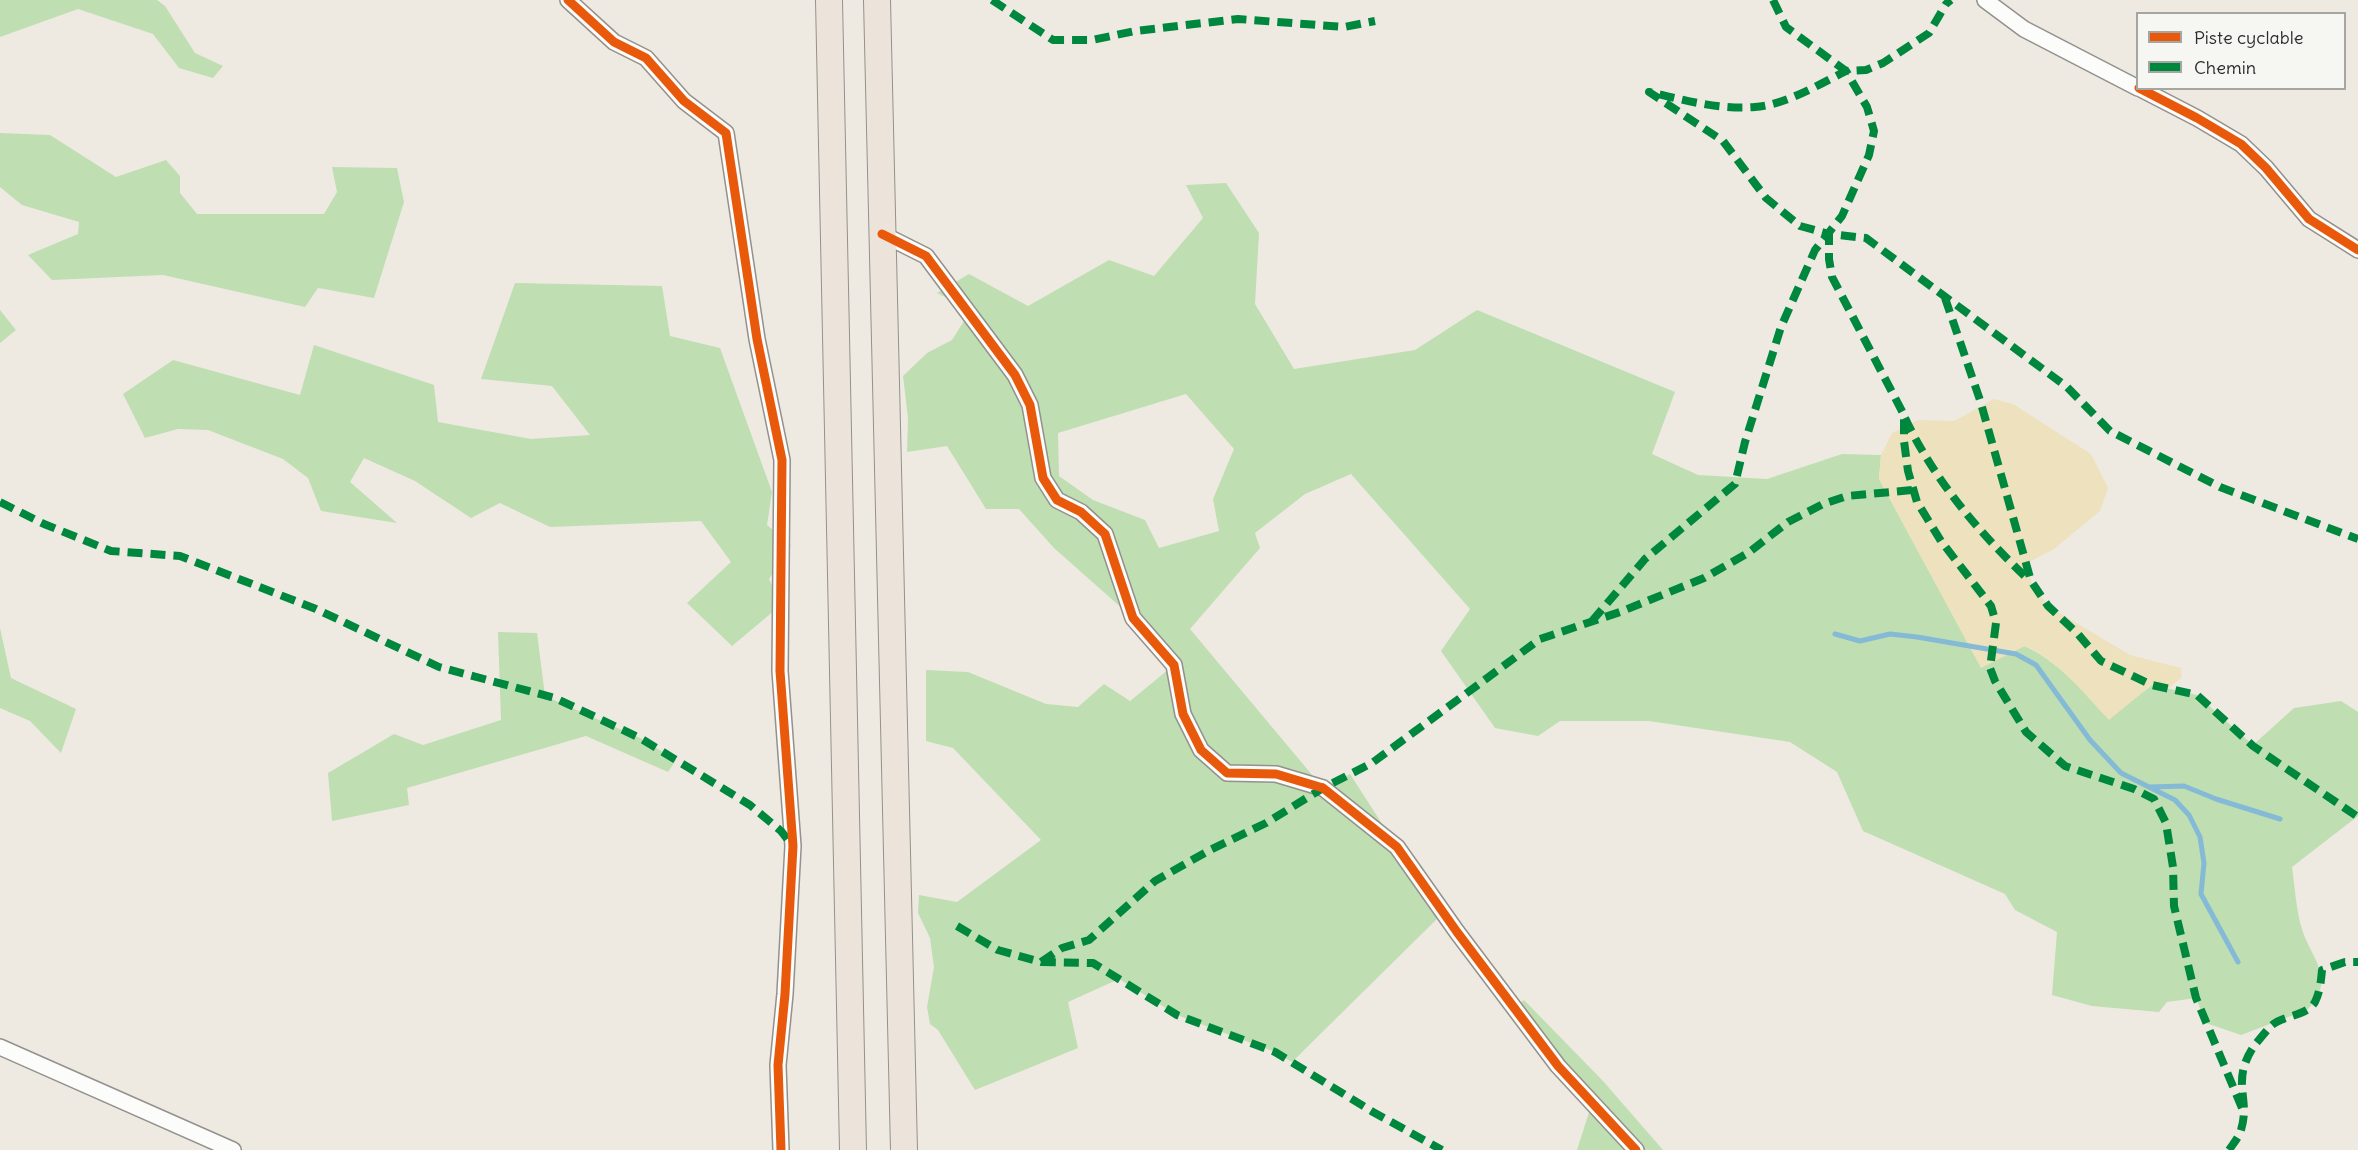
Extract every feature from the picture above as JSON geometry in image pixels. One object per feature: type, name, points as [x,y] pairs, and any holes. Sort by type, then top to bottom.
[{"type":"highway","points":[[829,0],[853,1150]]},
{"type":"highway","points":[[877,0],[904,1150]]},
{"type":"street","points":[[568,0],[614,42],[646,58],[684,101],[726,134],[757,339],[782,460],[780,671],[793,846],[785,994],[778,1065],[782,1131],[780,1150]]},
{"type":"street","points":[[1985,0],[2024,29],[2136,87]]},
{"type":"street","points":[[2142,90],[2241,144],[2266,168],[2309,219],[2358,250]]},
{"type":"street","points":[[882,234],[926,256],[1015,375],[1030,405],[1043,478],[1057,500],[1081,512],[1106,534],[1133,618],[1174,665],[1183,714],[1202,750],[1227,773],[1276,774],[1323,788],[1397,847],[1457,932],[1558,1066],[1636,1150]]},
{"type":"street","points":[[0,1047],[233,1150]]},
{"type":"green space","points":[[0,0],[157,0],[165,6],[195,53],[223,66],[213,78],[179,68],[153,34],[78,9],[0,37]]},
{"type":"green space","points":[[0,133],[50,135],[116,177],[166,160],[180,176],[180,193],[197,214],[324,214],[337,192],[332,167],[397,168],[404,202],[374,298],[318,288],[305,307],[163,275],[52,280],[28,255],[78,234],[79,222],[22,205],[0,187]]},
{"type":"green space","points":[[1226,183],[1259,233],[1255,304],[1294,369],[1415,350],[1477,310],[1675,392],[1652,454],[1698,475],[1767,479],[1842,454],[1881,455],[1879,479],[1981,667],[2024,646],[2037,652],[2059,669],[2109,719],[2152,685],[2197,695],[2253,745],[2294,708],[2341,701],[2358,712],[2358,816],[2292,867],[2300,922],[2320,969],[2321,988],[2316,999],[2307,1010],[2241,1035],[2206,1023],[2196,998],[2167,1002],[2159,1012],[2092,1006],[2052,995],[2057,932],[2015,910],[2005,894],[1863,831],[1837,772],[1790,742],[1649,721],[1560,721],[1538,736],[1495,728],[1441,651],[1470,609],[1351,474],[1305,494],[1255,533],[1260,548],[1190,629],[1323,788],[1350,774],[1443,913],[1292,1062],[1275,1052],[1177,1015],[1119,979],[1068,1002],[1078,1048],[975,1090],[938,1030],[930,1024],[927,1007],[934,967],[930,938],[918,913],[919,895],[957,902],[1041,840],[953,748],[926,741],[926,670],[968,672],[1046,704],[1078,707],[1104,684],[1130,701],[1174,665],[1133,618],[1054,548],[1019,509],[986,509],[947,446],[907,452],[908,418],[903,376],[927,353],[952,340],[971,310],[937,293],[969,274],[1028,306],[1109,260],[1154,276],[1203,218],[1186,185]],"holes":[[[1186,394],[1234,449],[1213,499],[1219,531],[1159,548],[1145,520],[1093,500],[1059,476],[1058,433]]]},
{"type":"green space","points":[[515,283],[662,286],[670,336],[720,348],[772,492],[767,525],[791,545],[769,579],[781,605],[732,646],[687,603],[731,562],[701,521],[550,527],[500,503],[471,518],[415,481],[364,458],[350,482],[397,523],[321,511],[308,478],[283,459],[208,430],[178,429],[145,438],[123,394],[173,360],[300,395],[314,345],[434,385],[438,422],[531,439],[590,435],[552,386],[481,379]]},
{"type":"green space","points":[[0,310],[16,330],[0,343]]},
{"type":"green space","points":[[0,628],[11,678],[76,709],[61,753],[30,721],[0,708]]},
{"type":"green space","points":[[498,632],[537,633],[545,696],[640,738],[676,760],[668,772],[586,736],[407,788],[409,805],[332,821],[328,773],[394,734],[423,745],[501,720]]},
{"type":"green space","points":[[1524,1000],[1603,1081],[1663,1150],[1577,1150],[1592,1103],[1514,1007]]},
{"type":"sand","points":[[1994,399],[2013,404],[2091,454],[2108,488],[2100,511],[2054,549],[2027,563],[2031,581],[2048,606],[2130,655],[2181,668],[2182,677],[2169,688],[2151,685],[2109,720],[2060,669],[2025,646],[1981,668],[1879,479],[1881,455],[1892,433],[1918,420],[1954,421]]},
{"type":"waterway","points":[[1835,634],[1860,641],[1890,634],[1917,637],[2016,654],[2036,665],[2090,740],[2121,773],[2175,800],[2189,815],[2200,837],[2204,863],[2201,894],[2238,962]]},
{"type":"waterway","points":[[2149,787],[2184,786],[2216,799],[2280,819]]},
{"type":"marked path","points":[[992,0],[1053,40],[1092,40],[1135,31],[1238,19],[1344,27],[1375,21]]},
{"type":"marked path","points":[[1773,0],[1786,27],[1846,71],[1866,70],[1883,63],[1929,33],[1946,4],[1951,0]]},
{"type":"marked path","points":[[1592,621],[1645,559],[1735,484],[1745,442],[1781,327],[1815,250],[1842,216],[1869,155],[1874,131],[1867,107],[1846,71],[1790,98],[1755,107],[1715,106],[1649,92],[1723,141],[1766,198],[1800,226],[1829,234]]},
{"type":"marked path","points":[[2242,1108],[2196,998],[2174,906],[2173,867],[2166,823],[2154,799],[2134,789],[2065,766],[2026,732],[1995,681],[1990,668],[1996,623],[1991,606],[1941,541],[1917,502],[1908,471],[1904,441],[1904,415],[1832,277],[1829,234],[1866,238],[2067,387],[2110,431],[2220,487],[2358,539]]},
{"type":"marked path","points":[[1945,298],[1980,400],[2031,581],[2048,606],[2077,633],[2101,661],[2152,685],[2197,695],[2253,746],[2358,817]]},
{"type":"marked path","points":[[1905,418],[1930,463],[1960,505],[1993,544],[2030,581]]},
{"type":"marked path","points":[[1041,962],[1062,948],[1089,940],[1155,881],[1210,850],[1266,823],[1323,788],[1372,763],[1540,639],[1620,612],[1704,578],[1748,553],[1788,522],[1823,504],[1847,496],[1913,490]]},
{"type":"marked path","points":[[0,502],[44,524],[111,551],[180,556],[316,609],[439,667],[555,698],[640,738],[750,805],[781,831],[792,845]]},
{"type":"marked path","points":[[957,926],[998,950],[1041,962],[1093,963],[1177,1015],[1275,1052],[1373,1112],[1442,1150]]},
{"type":"marked path","points":[[2229,1150],[2241,1130],[2244,1108],[2243,1070],[2254,1046],[2272,1025],[2311,1007],[2318,994],[2322,970],[2345,962],[2358,962]]},
{"type":"cycle path","points":[[568,0],[614,42],[646,58],[684,101],[726,133],[757,339],[782,460],[780,671],[793,846],[785,994],[778,1065],[781,1150]]},
{"type":"cycle path","points":[[2143,90],[2241,144],[2266,168],[2309,219],[2358,250]]},
{"type":"cycle path","points":[[882,234],[926,256],[1015,375],[1030,405],[1043,478],[1057,500],[1081,512],[1105,534],[1133,618],[1174,665],[1183,714],[1201,750],[1227,773],[1276,774],[1323,788],[1397,847],[1457,932],[1558,1066],[1636,1150]]}]
